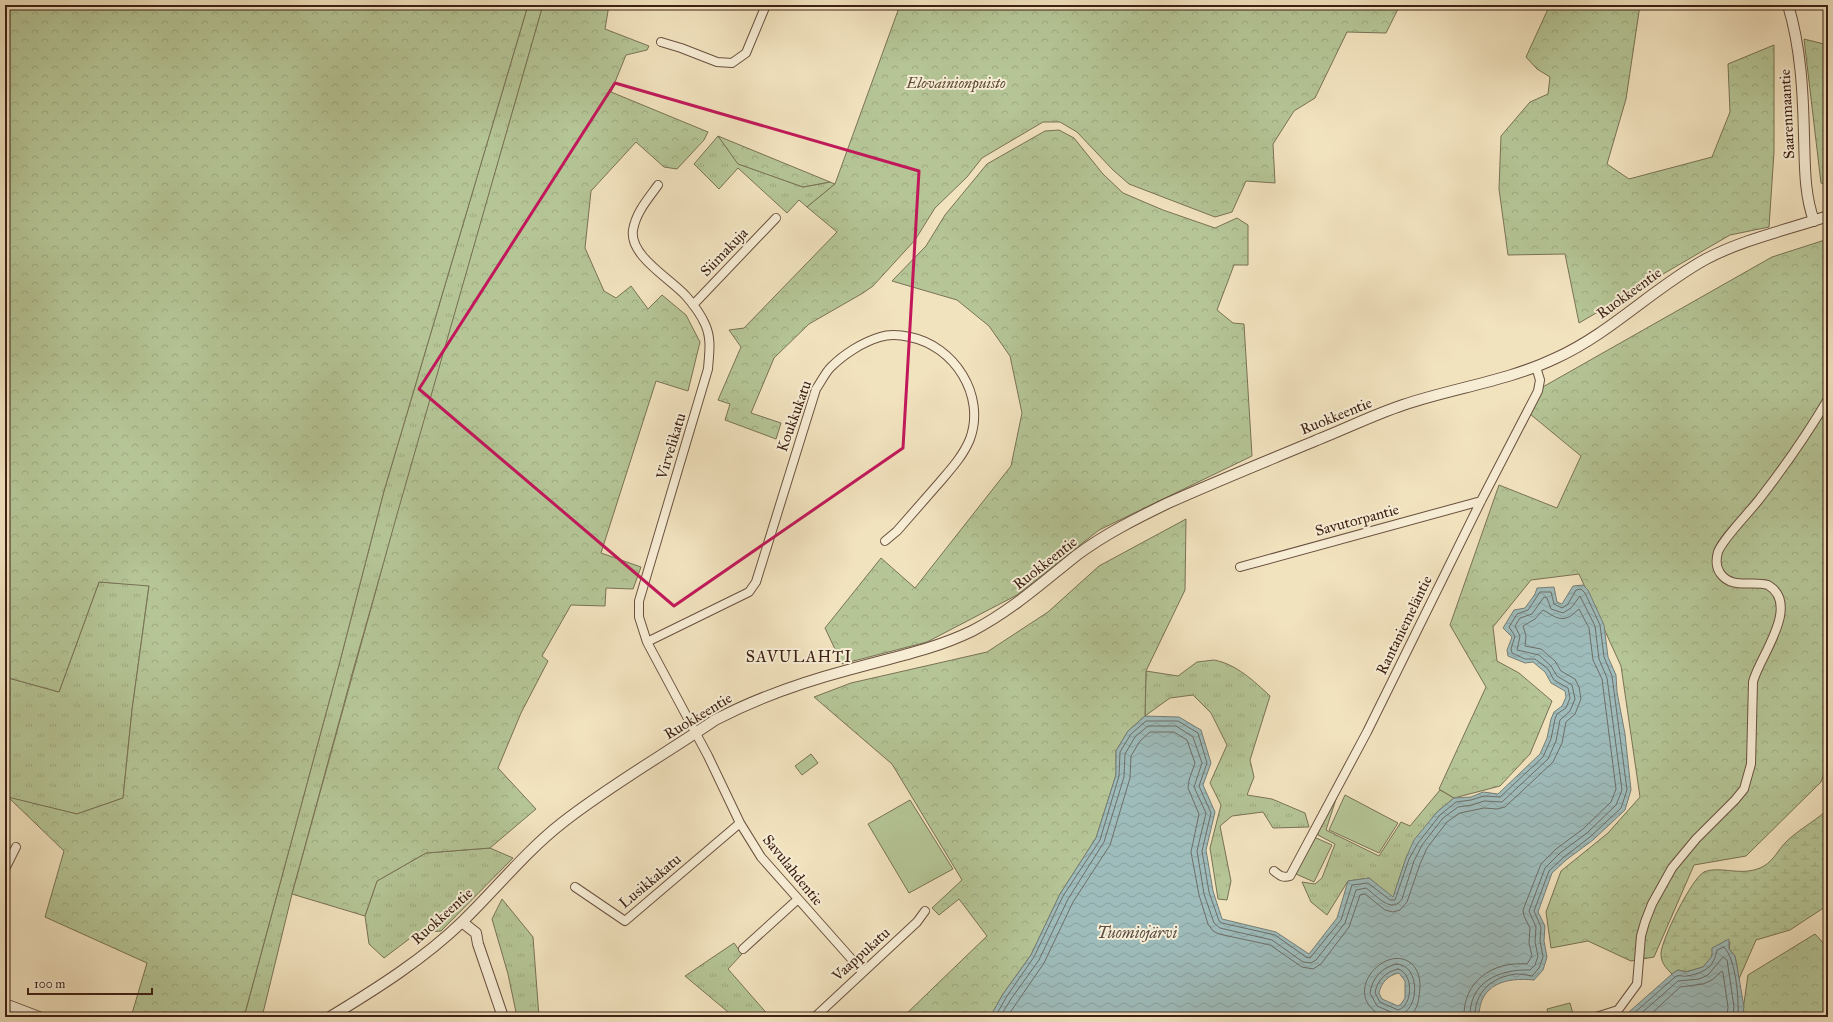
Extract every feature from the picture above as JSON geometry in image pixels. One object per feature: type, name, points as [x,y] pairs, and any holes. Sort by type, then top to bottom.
[{"type":"street","points":[[661,42],[717,62],[732,62],[746,53],[766,5]]},
{"type":"street","name":"Saarenmaantie","points":[[1788,5],[1795,27],[1802,82],[1806,194],[1814,221]]},
{"type":"street","name":"Virvelikatu","points":[[658,185],[637,215],[633,231],[635,246],[646,259],[686,296],[705,324],[710,343],[708,369],[639,601],[639,617],[647,642],[696,734]]},
{"type":"street","name":"Ruokkeentie","points":[[330,1017],[382,984],[462,922],[533,849],[561,824],[715,720],[767,696],[849,669],[922,651],[970,632],[999,616],[1024,599],[1079,554],[1142,515],[1398,407],[1434,395],[1536,367],[1568,352],[1594,337],[1678,276],[1707,259],[1738,244],[1828,216]]},
{"type":"street","name":"Siimakuja","points":[[692,305],[776,218]]},
{"type":"street","name":"Koukkukatu","points":[[647,642],[749,592],[756,582],[816,389],[831,367],[851,351],[880,337],[903,336],[917,338],[938,349],[955,364],[963,375],[972,398],[973,426],[961,457],[897,531],[885,541]]},
{"type":"street","name":"Rantaniemeläntie","points":[[1274,871],[1280,876],[1290,876],[1367,732],[1481,501],[1538,391],[1540,380],[1536,367]]},
{"type":"street","points":[[1596,1017],[1618,1010],[1637,984],[1643,928],[1658,892],[1683,854],[1740,795],[1747,781],[1751,764],[1753,682],[1756,673],[1769,649],[1777,626],[1780,603],[1774,591],[1768,585],[1763,583],[1740,584],[1728,580],[1722,576],[1717,565],[1718,552],[1725,540],[1764,494],[1828,399]]},
{"type":"street","name":"Savutorpantie","points":[[1240,567],[1481,501]]},
{"type":"street","name":"Savulahdentie","points":[[696,734],[712,763],[740,823],[761,857],[863,972]]},
{"type":"street","name":"Lusikkakatu","points":[[575,886],[626,922],[740,823]]},
{"type":"street","points":[[5,869],[16,847]]},
{"type":"street","points":[[743,949],[798,900]]},
{"type":"street","name":"Vaappukatu","points":[[815,1017],[917,922],[925,911]]},
{"type":"street","points":[[462,922],[476,932],[478,944],[502,1017]]},
{"type":"street","points":[[5,1004],[39,1017]]},
{"type":"highlighted area","points":[[615,83],[919,171],[903,448],[674,606],[419,389]]},
{"type":"green space","points":[[5,5],[528,5],[384,491],[339,665],[244,1017],[131,1017],[147,963],[45,917],[64,851],[8,797],[77,814],[123,798],[132,710],[149,586],[99,582],[59,692],[5,677]]},
{"type":"green space","points":[[528,5],[543,5],[354,667],[292,894],[262,1017],[244,1017],[339,665],[384,491]]},
{"type":"green space","points":[[543,5],[609,5],[605,29],[649,46],[647,50],[626,55],[611,92],[708,132],[704,140],[677,169],[664,167],[636,142],[591,191],[585,248],[604,291],[616,298],[631,286],[648,309],[662,295],[686,315],[700,342],[688,391],[656,381],[601,553],[641,567],[633,589],[606,588],[605,606],[571,605],[542,656],[548,661],[521,713],[498,768],[536,809],[490,848],[426,853],[377,881],[365,916],[292,894],[396,518]]},
{"type":"green space","name":"Elovainionpuisto","points":[[900,5],[1400,5],[1386,33],[1347,32],[1315,98],[1294,111],[1273,144],[1275,183],[1246,181],[1232,212],[1215,217],[1129,184],[1113,170],[1077,132],[1060,122],[1043,122],[982,158],[967,177],[935,208],[915,240],[873,286],[809,324],[774,358],[751,413],[781,423],[776,439],[725,420],[730,404],[718,400],[741,347],[729,330],[744,328],[837,232],[807,207],[835,184]]},
{"type":"green space","points":[[1547,5],[1640,5],[1626,99],[1607,164],[1629,179],[1712,157],[1730,112],[1728,64],[1774,45],[1774,152],[1769,227],[1730,235],[1579,323],[1565,254],[1508,255],[1499,189],[1501,136],[1530,102],[1548,94],[1550,77],[1537,69],[1526,57],[1548,9]]},
{"type":"green space","points":[[1804,39],[1828,45],[1828,186],[1821,183]]},
{"type":"green space","points":[[1059,130],[1074,138],[1103,174],[1123,193],[1163,210],[1215,228],[1237,218],[1248,225],[1248,265],[1234,265],[1217,310],[1233,323],[1244,324],[1252,456],[1099,530],[1017,595],[927,642],[842,664],[825,628],[881,558],[915,588],[1011,466],[1022,413],[1010,356],[989,326],[957,300],[892,281],[926,246],[945,215],[987,164],[1045,131]]},
{"type":"green space","points":[[718,136],[739,164],[803,187],[830,182],[835,184],[807,207],[799,200],[787,213],[738,168],[719,189],[694,164]]},
{"type":"green space","points":[[718,136],[830,182],[803,187],[738,164]]},
{"type":"green space","points":[[1828,239],[1828,762],[1821,782],[1746,856],[1694,865],[1654,957],[1631,961],[1588,941],[1551,948],[1546,912],[1561,871],[1608,833],[1640,797],[1621,666],[1579,574],[1531,580],[1493,627],[1497,661],[1519,673],[1552,701],[1530,754],[1500,786],[1454,798],[1439,789],[1486,687],[1450,625],[1499,485],[1557,508],[1581,456],[1530,414],[1541,388],[1772,257]]},
{"type":"green space","points":[[1186,519],[1185,590],[1146,671],[1145,716],[1128,731],[1116,751],[1116,775],[1096,838],[1060,894],[1031,955],[1003,994],[990,1017],[903,1017],[987,936],[959,899],[939,915],[932,908],[962,880],[892,764],[814,697],[851,683],[987,652],[1048,612],[1099,566]]},
{"type":"green space","points":[[99,582],[149,585],[132,710],[123,798],[77,814],[5,797],[5,677],[59,692]]},
{"type":"green space","points":[[1214,660],[1237,669],[1270,696],[1250,760],[1254,777],[1247,795],[1272,799],[1305,813],[1309,827],[1273,828],[1263,812],[1232,816],[1220,826],[1231,881],[1227,900],[1218,899],[1210,848],[1221,805],[1210,783],[1227,745],[1211,713],[1193,695],[1170,698],[1145,716],[1146,671],[1178,676],[1197,662]]},
{"type":"green space","points":[[811,754],[818,763],[802,775],[795,766]]},
{"type":"green space","points":[[1440,790],[1454,798],[1437,812],[1406,858],[1393,898],[1369,878],[1348,881],[1327,915],[1311,902],[1302,882],[1315,884],[1322,878],[1335,844],[1318,835],[1318,828],[1337,796],[1326,830],[1379,856],[1401,822],[1410,826]]},
{"type":"green space","points":[[1345,795],[1398,823],[1379,853],[1329,830]]},
{"type":"green space","points":[[910,800],[953,869],[909,893],[868,824]]},
{"type":"green space","points":[[1828,807],[1828,903],[1825,907],[1790,930],[1756,940],[1739,979],[1735,956],[1729,949],[1730,942],[1713,952],[1710,960],[1703,967],[1686,972],[1678,970],[1672,974],[1663,963],[1661,954],[1662,947],[1671,923],[1692,885],[1699,877],[1704,872],[1711,870],[1748,871],[1764,866],[1771,861],[1790,838],[1825,812]]},
{"type":"green space","points":[[1314,837],[1332,845],[1314,882],[1296,874]]},
{"type":"green space","points":[[490,848],[513,858],[441,931],[417,933],[384,958],[369,944],[365,916],[377,881],[426,853]]},
{"type":"green space","points":[[502,899],[533,937],[539,1017],[517,1017],[508,974],[492,919]]},
{"type":"green space","points":[[1815,934],[1828,948],[1828,1017],[1742,1017],[1748,975]]},
{"type":"green space","points":[[734,943],[742,954],[728,969],[770,1017],[734,1017],[685,976]]},
{"type":"green space","points":[[1570,1003],[1573,1014],[1563,1017],[1549,1017],[1547,1009]]},
{"type":"water","name":"Tuomiojärvi","points":[[1583,585],[1588,590],[1604,625],[1608,657],[1616,675],[1617,692],[1625,734],[1631,790],[1625,810],[1593,840],[1566,860],[1552,873],[1538,912],[1545,926],[1544,941],[1547,957],[1543,970],[1534,980],[1514,980],[1496,985],[1489,990],[1484,997],[1480,1006],[1479,1017],[990,1017],[1003,994],[1031,955],[1060,894],[1096,838],[1116,775],[1116,751],[1128,731],[1145,716],[1179,717],[1201,730],[1211,763],[1203,785],[1215,812],[1206,850],[1213,891],[1222,919],[1276,932],[1309,954],[1337,918],[1348,881],[1369,878],[1393,897],[1406,858],[1414,840],[1437,812],[1454,798],[1471,797],[1483,792],[1498,794],[1540,754],[1547,738],[1554,712],[1562,706],[1566,697],[1565,691],[1551,683],[1545,672],[1533,662],[1525,663],[1508,656],[1507,650],[1512,637],[1503,628],[1514,610],[1525,608],[1535,594],[1537,588],[1554,587],[1557,602],[1562,604],[1573,586]],"holes":[[[1399,973],[1405,981],[1405,998],[1401,1004],[1398,1006],[1382,999],[1379,993],[1380,989],[1388,978]]]},
{"type":"water","points":[[1729,939],[1729,949],[1735,956],[1744,1007],[1742,1017],[1627,1017],[1629,1012],[1672,974],[1678,970],[1686,972],[1703,967],[1712,956],[1712,948]]},
{"type":"district","name":"SAVULAHTI","points":[[799,656]]}]
